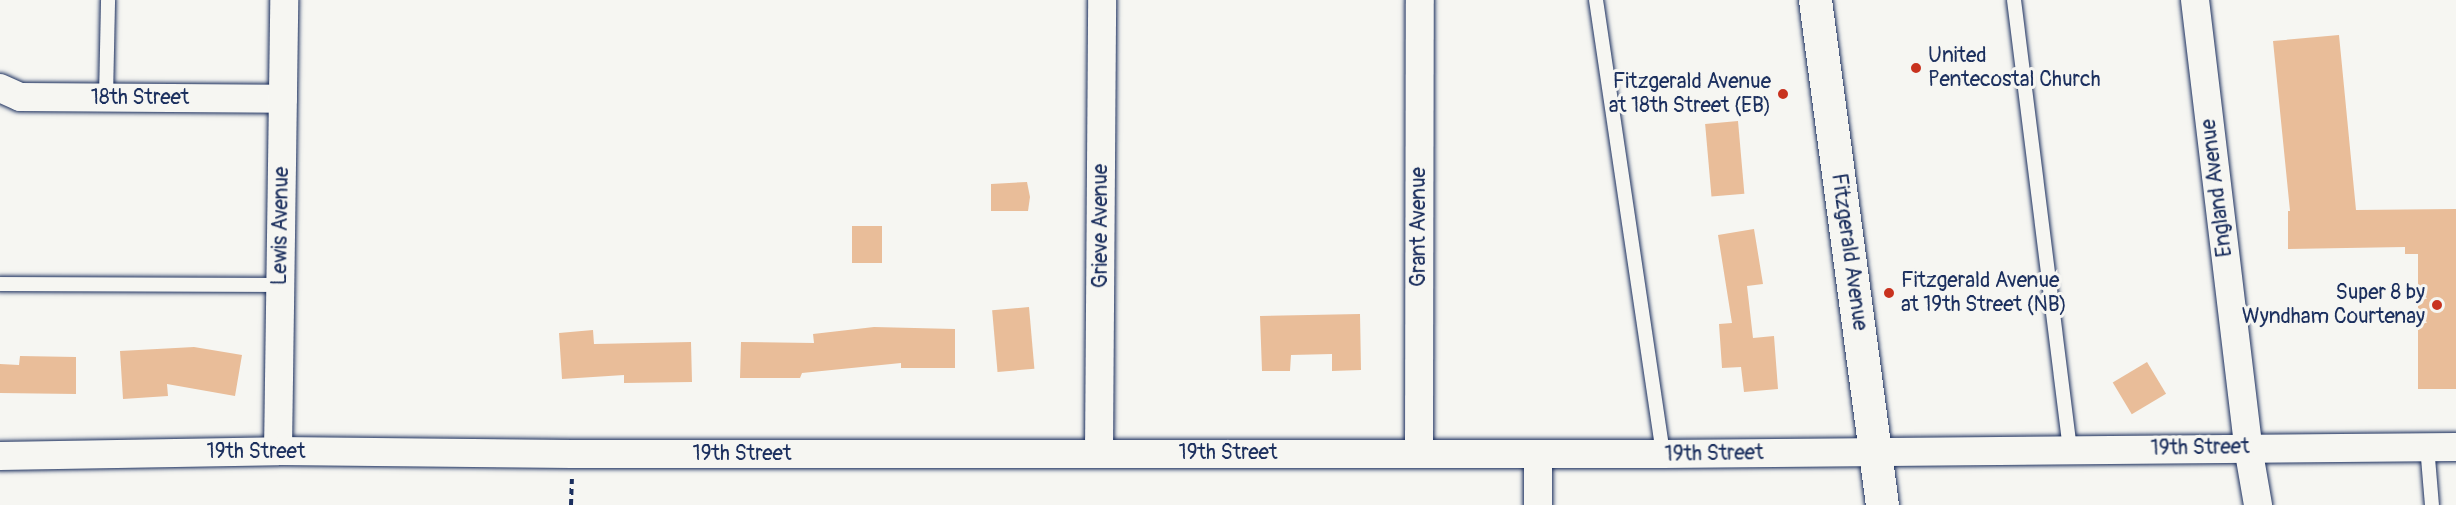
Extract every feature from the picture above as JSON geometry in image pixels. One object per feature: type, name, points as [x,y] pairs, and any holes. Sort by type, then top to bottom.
[{"type":"street","name":"Lewis Avenue","points":[[278,451],[284,0]]},
{"type":"street","name":"Grieve Avenue","points":[[1099,452],[1102,0]]},
{"type":"street","name":"Grant Avenue","points":[[1419,453],[1420,0]]},
{"type":"street","name":"Fitzgerald Avenue","points":[[1815,0],[1882,505]]},
{"type":"street","name":"England Avenue","points":[[2195,0],[2248,447],[2258,505]]},
{"type":"street","name":"18th Street","points":[[0,88],[20,97],[283,99]]},
{"type":"street","name":"19th Street","points":[[0,456],[278,451],[572,454],[1099,452],[1663,454],[2248,447],[2456,447]]},
{"type":"street","points":[[1538,454],[1538,505]]},
{"type":"lane","points":[[106,98],[108,0]]},
{"type":"lane","points":[[1596,0],[1663,454]]},
{"type":"lane","points":[[2014,0],[2070,450]]},
{"type":"lane","points":[[0,284],[280,285]]},
{"type":"lane","points":[[2427,446],[2432,505]]},
{"type":"building","points":[[2339,35],[2356,210],[2456,209],[2456,389],[2418,389],[2418,254],[2405,254],[2405,247],[2288,249],[2288,211],[2290,211],[2273,41]]},
{"type":"building","points":[[1738,121],[1744,194],[1711,197],[1705,124]]},
{"type":"building","points":[[1027,182],[1030,197],[1028,211],[991,211],[991,184]]},
{"type":"building","points":[[852,226],[882,226],[882,263],[852,263]]},
{"type":"building","points":[[1754,229],[1763,284],[1747,286],[1753,338],[1774,336],[1778,389],[1744,392],[1741,367],[1722,368],[1719,324],[1732,323],[1718,235]]},
{"type":"building","points":[[1029,307],[1034,369],[998,372],[992,310]]},
{"type":"building","points":[[1360,314],[1361,370],[1332,371],[1332,354],[1291,355],[1290,371],[1262,371],[1260,316]]},
{"type":"building","points":[[874,327],[955,329],[955,368],[901,368],[901,363],[802,373],[800,378],[740,378],[741,342],[814,343],[813,334]]},
{"type":"building","points":[[593,330],[594,344],[691,342],[692,382],[624,383],[624,375],[562,379],[559,333]]},
{"type":"building","points":[[194,347],[242,355],[235,396],[167,384],[168,396],[123,399],[120,351]]},
{"type":"building","points":[[20,356],[76,357],[76,394],[0,393],[0,364],[19,365]]},
{"type":"building","points":[[2147,362],[2166,394],[2132,414],[2113,383]]},
{"type":"place","name":"United Pentecostal Church","points":[[1916,68]]},
{"type":"place","name":"Fitzgerald Avenue at 18th Street (EB)","points":[[1783,94]]},
{"type":"place","name":"Fitzgerald Avenue at 19th Street (NB)","points":[[1889,293]]},
{"type":"place","name":"Super 8 by Wyndham Courtenay","points":[[2437,305]]}]
